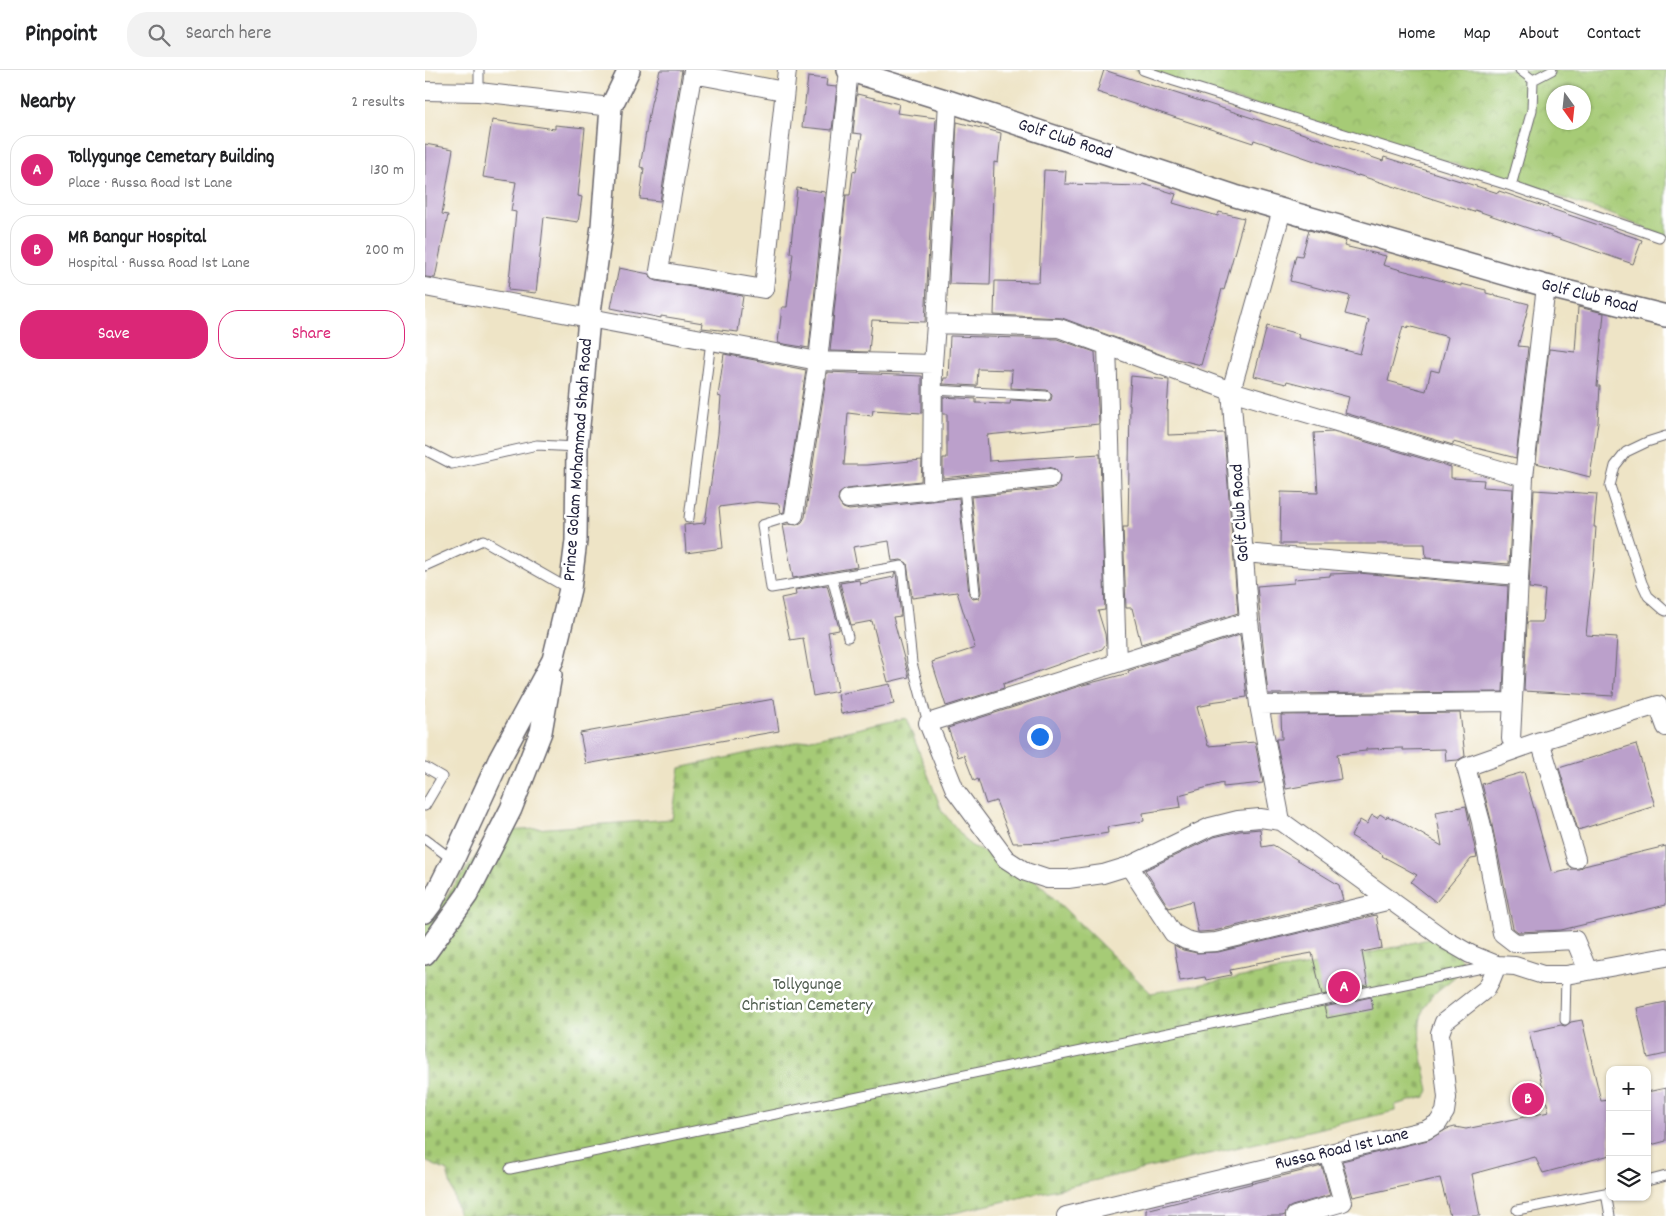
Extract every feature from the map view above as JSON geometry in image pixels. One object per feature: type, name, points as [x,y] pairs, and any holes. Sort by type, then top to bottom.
[{"type":"street","name":"Prince Golam Mohammad Shah Road","points":[[425,912],[453,860],[499,760],[553,660],[570,590],[576,541],[577,447],[589,319],[602,226],[611,107],[629,70]]},
{"type":"street","points":[[785,91],[693,72],[659,271],[764,290],[785,91],[787,70]]},
{"type":"street","points":[[794,515],[818,361],[856,71]]},
{"type":"street","name":"Golf Club Road","points":[[856,71],[1235,196],[1545,286],[1666,316]]},
{"type":"street","points":[[425,91],[479,92],[611,107]]},
{"type":"street","points":[[932,491],[933,364],[947,101]]},
{"type":"street","name":"Golf Club Road","points":[[1281,821],[1259,705],[1249,621],[1231,391],[1283,210]]},
{"type":"street","points":[[1511,739],[1524,477],[1545,286]]},
{"type":"street","points":[[425,287],[818,361],[933,364]]},
{"type":"street","points":[[936,324],[1059,328],[1231,391],[1524,477]]},
{"type":"street","points":[[1107,346],[1117,663]]},
{"type":"street","points":[[848,499],[1050,478]]},
{"type":"street","points":[[1244,552],[1519,576]]},
{"type":"street","points":[[1249,621],[928,723],[955,790],[1006,859],[1026,872],[1047,879],[1068,880],[1103,874],[1129,866],[1210,827],[1238,820],[1260,818],[1281,821],[1444,939],[1470,954],[1497,965],[1515,966],[1543,975],[1566,975],[1666,957]]},
{"type":"street","points":[[425,954],[467,894],[511,809],[541,732],[553,660]]},
{"type":"street","points":[[1259,705],[1513,702]]},
{"type":"street","points":[[1589,971],[1575,940],[1515,943],[1502,933],[1481,822],[1466,767],[1658,705],[1666,727]]},
{"type":"street","points":[[1540,742],[1575,859]]},
{"type":"street","points":[[1129,866],[1173,933],[1186,940],[1199,943],[1216,942],[1391,900]]},
{"type":"street","name":"Russa Road 1st Lane","points":[[1066,1216],[1426,1130],[1438,1123],[1445,1112],[1447,1098],[1441,1033],[1444,1022],[1486,989],[1497,965]]},
{"type":"street","points":[[1295,1216],[1343,1202],[1329,1153]]},
{"type":"lane","points":[[479,70],[479,92]]},
{"type":"lane","points":[[1143,70],[1511,186],[1659,237]]},
{"type":"lane","points":[[1520,70],[1533,80]]},
{"type":"lane","points":[[1533,80],[1552,70]]},
{"type":"lane","points":[[1511,186],[1532,110],[1533,80]]},
{"type":"lane","points":[[689,518],[711,341]]},
{"type":"lane","points":[[933,390],[1046,396]]},
{"type":"lane","points":[[1666,436],[1625,452],[1615,466],[1610,486],[1642,583],[1648,596],[1666,611]]},
{"type":"lane","points":[[425,450],[452,464],[537,445],[577,447]]},
{"type":"lane","points":[[963,488],[975,593]]},
{"type":"lane","points":[[794,515],[762,525],[771,588],[903,566],[912,663],[928,723]]},
{"type":"lane","points":[[425,566],[483,540],[570,590]]},
{"type":"lane","points":[[832,578],[848,636]]},
{"type":"lane","points":[[425,768],[442,778],[425,806]]},
{"type":"lane","points":[[425,839],[453,860]]},
{"type":"lane","points":[[510,1169],[1497,965]]},
{"type":"lane","points":[[1565,1020],[1566,975]]},
{"type":"lane","points":[[1651,1181],[1666,1176]]},
{"type":"lane","points":[[1517,1210],[1606,1192]]},
{"type":"lane","points":[[1609,1201],[1610,1216]]},
{"type":"green space","points":[[1135,70],[1666,70],[1666,239],[1659,234],[1603,211],[1458,165]]},
{"type":"green space","name":"Tollygunge Christian Cemetery","points":[[906,718],[942,811],[970,845],[1031,876],[1151,993],[1339,960],[1437,937],[1453,948],[1464,964],[1455,977],[1434,994],[1426,1004],[1422,1015],[1420,1041],[1429,1091],[1425,1097],[1395,1105],[1395,1111],[941,1216],[459,1216],[447,1171],[425,1161],[425,925],[494,832],[672,819],[680,768]]},
{"type":"building","points":[[660,70],[682,70],[660,201],[640,199],[644,168],[640,167],[651,103]]},
{"type":"building","points":[[1104,70],[1275,124],[1383,161],[1384,157],[1498,193],[1499,191],[1642,240],[1633,264],[1475,210],[1474,212],[1358,176],[1254,140],[1253,143],[1097,92]]},
{"type":"building","points":[[808,77],[827,79],[826,86],[837,87],[832,130],[802,127]]},
{"type":"building","points":[[857,94],[899,104],[897,113],[936,118],[925,322],[872,320],[869,352],[830,351],[846,195],[850,195],[853,171],[856,172],[862,134],[853,133]]},
{"type":"building","points":[[492,120],[555,129],[555,125],[585,128],[578,196],[582,197],[578,222],[544,217],[536,293],[508,290],[516,212],[511,211],[516,182],[483,177]]},
{"type":"building","points":[[957,122],[1001,133],[998,163],[994,162],[990,285],[949,284]]},
{"type":"building","points":[[425,144],[453,149],[442,214],[448,215],[435,278],[425,277]]},
{"type":"building","points":[[1044,170],[1066,171],[1065,184],[1142,186],[1143,184],[1176,194],[1173,203],[1218,216],[1219,212],[1244,218],[1201,365],[1165,356],[1062,318],[994,315],[995,281],[1039,282]]},
{"type":"building","points":[[797,188],[825,192],[809,348],[778,343],[782,307],[787,307],[793,253],[790,253]]},
{"type":"building","points":[[1309,230],[1346,241],[1344,246],[1386,256],[1383,265],[1461,286],[1461,284],[1486,290],[1486,293],[1529,304],[1518,346],[1528,347],[1516,458],[1453,442],[1453,445],[1345,413],[1349,397],[1287,381],[1286,384],[1254,376],[1267,326],[1299,334],[1298,338],[1360,354],[1369,320],[1345,314],[1350,296],[1290,281],[1296,255],[1302,256]],"holes":[[[1403,326],[1408,328],[1408,326],[1448,337],[1439,372],[1431,370],[1426,391],[1388,381]]]},
{"type":"building","points":[[619,268],[649,274],[652,279],[657,281],[743,296],[738,332],[702,328],[703,323],[661,316],[661,318],[611,308]]},
{"type":"building","points":[[1578,307],[1604,313],[1597,386],[1600,386],[1598,422],[1590,477],[1536,463],[1549,349],[1575,352]]},
{"type":"building","points":[[950,336],[1057,339],[1095,352],[1099,424],[987,435],[989,461],[1100,454],[1105,610],[1098,611],[1106,644],[1102,649],[1003,684],[1004,688],[946,706],[932,662],[975,648],[957,592],[912,598],[907,563],[901,560],[892,561],[889,541],[853,547],[857,567],[793,578],[783,525],[797,525],[805,517],[827,372],[922,376],[922,413],[873,410],[872,416],[848,413],[844,465],[922,460],[921,481],[846,489],[839,494],[838,501],[843,508],[849,510],[959,498],[969,594],[973,599],[979,598],[981,592],[971,497],[1051,489],[1059,483],[1060,476],[1055,469],[1049,467],[943,478],[943,458],[947,458],[947,414],[943,414],[943,397],[976,399],[976,403],[1010,404],[1011,400],[1046,402],[1051,400],[1052,396],[1047,390],[1011,388],[1012,370],[978,369],[977,386],[943,384],[944,378],[948,378]]},
{"type":"building","points":[[724,354],[806,370],[784,512],[781,513],[779,504],[756,502],[719,507],[723,548],[686,553],[684,525],[705,523],[718,434],[721,397],[718,396]]},
{"type":"building","points":[[1131,376],[1169,380],[1168,435],[1224,433],[1238,613],[1141,644],[1132,608],[1126,608],[1123,527],[1128,527]]},
{"type":"building","points":[[1333,432],[1451,467],[1451,478],[1484,480],[1483,487],[1513,489],[1509,564],[1426,558],[1425,544],[1280,544],[1281,492],[1318,493],[1314,433]]},
{"type":"building","points":[[1534,490],[1597,494],[1593,571],[1586,635],[1617,637],[1613,696],[1524,691],[1527,622],[1542,622],[1545,590],[1529,588]]},
{"type":"building","points":[[896,573],[901,616],[893,617],[909,677],[888,682],[872,621],[851,625],[840,583],[859,580],[860,584],[894,577]]},
{"type":"building","points":[[1359,573],[1508,586],[1503,692],[1268,694],[1257,586],[1294,583],[1294,579],[1330,576],[1330,574]]},
{"type":"building","points":[[827,585],[839,628],[839,630],[828,632],[838,691],[813,696],[803,638],[790,640],[781,598],[796,595],[795,590]]},
{"type":"building","points":[[1240,635],[1247,697],[1210,702],[1211,704],[1197,707],[1208,746],[1255,742],[1263,783],[1223,787],[1223,783],[1179,795],[1181,807],[1143,813],[1144,821],[1107,827],[1108,833],[1054,842],[1013,843],[996,801],[986,804],[978,779],[974,781],[964,755],[958,757],[948,728],[1083,685],[1129,673],[1128,671]]},
{"type":"building","points":[[890,684],[894,704],[841,714],[838,694]]},
{"type":"building","points":[[774,699],[779,731],[586,764],[580,733]]},
{"type":"building","points":[[1460,713],[1465,756],[1458,760],[1446,761],[1445,749],[1366,749],[1366,751],[1337,754],[1341,779],[1286,789],[1276,739],[1282,739],[1281,715]]},
{"type":"building","points":[[1636,744],[1655,806],[1578,830],[1559,768]]},
{"type":"building","points":[[1524,772],[1552,874],[1579,869],[1584,866],[1666,846],[1666,905],[1561,930],[1518,932],[1513,928],[1482,784]]},
{"type":"building","points":[[1466,806],[1477,858],[1471,859],[1436,902],[1411,882],[1417,875],[1351,836],[1360,820],[1367,824],[1372,815],[1377,818],[1380,814],[1386,818],[1387,816],[1401,822],[1442,846],[1436,812]]},
{"type":"building","points":[[1260,829],[1262,847],[1273,845],[1339,885],[1343,900],[1214,931],[1198,932],[1192,901],[1169,908],[1145,870],[1214,837]]},
{"type":"building","points":[[1376,915],[1382,948],[1362,952],[1368,985],[1322,995],[1312,953],[1256,963],[1256,965],[1230,970],[1231,975],[1206,980],[1205,977],[1180,981],[1174,945],[1183,950],[1197,953],[1218,952]]},
{"type":"building","points":[[1371,997],[1373,1009],[1327,1018],[1324,1007]]},
{"type":"building","points":[[1666,1002],[1666,1054],[1648,1058],[1637,1008]]},
{"type":"building","points":[[1582,1020],[1601,1101],[1606,1100],[1606,1156],[1543,1173],[1535,1157],[1472,1174],[1480,1216],[1450,1216],[1440,1178],[1353,1197],[1342,1161],[1428,1140],[1447,1129],[1455,1127],[1466,1129],[1549,1112],[1529,1032],[1561,1025],[1565,1026],[1571,1022]]},
{"type":"building","points":[[1666,1088],[1666,1141],[1651,1145],[1651,1111],[1651,1091]]},
{"type":"building","points":[[1322,1166],[1330,1195],[1292,1206],[1282,1216],[1146,1216],[1146,1210]]},
{"type":"place","name":"Tollygunge Cemetary Building","points":[[1344,987]]},
{"type":"place","name":"MR Bangur Hospital","points":[[1528,1099]]}]
